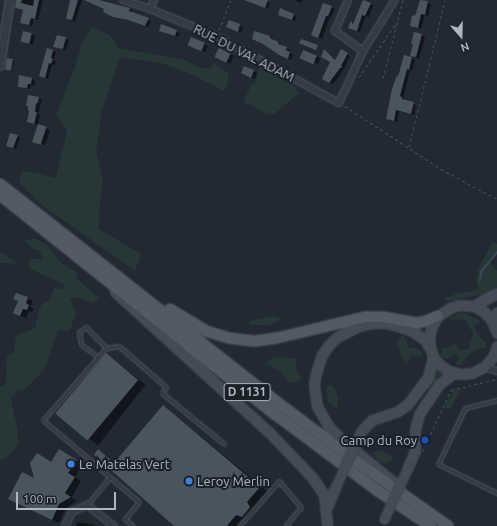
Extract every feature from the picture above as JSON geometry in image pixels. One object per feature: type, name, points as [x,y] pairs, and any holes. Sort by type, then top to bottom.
[{"type":"main road","name":"D 1131","points":[[0,184],[281,405],[356,462],[448,526]]},
{"type":"main road","name":"D 1131","points":[[0,195],[282,419],[378,491],[430,526]]},
{"type":"main road","points":[[69,251],[268,431],[320,487],[325,500],[328,526]]},
{"type":"main road","points":[[88,252],[183,318],[206,331],[229,338],[255,341],[277,338],[365,317],[383,317],[417,322],[426,321],[438,316],[454,306],[473,306],[497,293]]},
{"type":"main road","points":[[473,306],[488,315],[496,329]]},
{"type":"main road","points":[[496,329],[497,312]]},
{"type":"main road","points":[[429,347],[429,332],[438,316]]},
{"type":"main road","points":[[448,526],[334,432],[323,419],[317,406],[315,395],[316,373],[322,355],[337,337],[347,331],[372,323],[386,323],[414,332],[425,340],[433,357],[444,368],[454,373],[466,374],[484,367],[493,357],[497,346]]},
{"type":"main road","points":[[326,508],[361,431],[372,420],[398,411],[407,405],[428,377],[433,357]]},
{"type":"main road","points":[[382,522],[415,451],[415,430],[420,414],[439,384],[454,373]]},
{"type":"street","points":[[0,66],[10,0]]},
{"type":"street","name":"RUE DU VAL ADAM","points":[[123,0],[150,9],[216,36],[339,103]]},
{"type":"street","points":[[150,9],[154,0]]},
{"type":"street","points":[[348,0],[335,31],[363,51]]},
{"type":"street","points":[[339,103],[363,51],[395,0]]},
{"type":"street","points":[[484,367],[497,371]]},
{"type":"street","points":[[65,526],[72,512],[87,505],[114,526]]},
{"type":"lane","points":[[98,357],[81,344],[79,332],[86,327],[106,348]]},
{"type":"lane","points":[[133,526],[125,519],[139,502],[109,478],[43,420],[106,348],[119,346],[166,387],[162,393],[224,444]]},
{"type":"lane","points":[[497,400],[465,408],[438,464],[497,492]]},
{"type":"lane","points":[[87,505],[109,478]]},
{"type":"lane","points":[[239,526],[279,481],[301,506],[285,526]]},
{"type":"path","points":[[216,36],[231,0]]},
{"type":"path","points":[[383,78],[403,0]]},
{"type":"path","points":[[409,147],[445,0]]},
{"type":"path","points":[[357,80],[397,22]]},
{"type":"path","points":[[339,103],[441,169],[497,199]]},
{"type":"path","points":[[420,457],[451,390],[497,379]]},
{"type":"shaded area","points":[[92,27],[110,35],[118,48],[185,60],[201,68],[209,69],[214,63],[228,73],[229,79],[224,91],[191,74],[167,65],[143,60],[120,58],[102,110],[96,151],[103,179],[99,212],[99,229],[141,254],[135,271],[40,204],[21,184],[19,178],[22,170],[56,178],[67,131],[56,115],[76,64],[82,43]]},
{"type":"shaded area","points":[[260,65],[295,87],[299,93],[274,114],[267,115],[252,105],[247,104],[244,100],[251,86],[255,82]]},
{"type":"shaded area","points":[[35,238],[47,245],[62,264],[66,265],[78,274],[76,278],[99,298],[93,303],[74,297],[70,299],[76,311],[71,328],[68,331],[58,330],[44,370],[24,390],[18,389],[11,399],[18,432],[18,445],[7,457],[0,461],[0,387],[5,384],[7,356],[14,351],[16,336],[35,328],[39,310],[42,304],[49,301],[54,288],[66,289],[63,284],[28,268],[31,259],[43,259],[39,250],[33,249],[25,241]]},
{"type":"shaded area","points":[[493,242],[497,244],[497,254],[490,263],[497,271],[497,288],[495,291],[490,295],[473,296],[453,301],[445,301],[446,298],[456,294],[479,289],[476,280],[479,268]]},
{"type":"shaded area","points":[[0,252],[6,255],[18,264],[0,263]]},
{"type":"shaded area","points":[[462,312],[479,320],[479,323],[474,325],[478,335],[486,343],[485,348],[479,348],[472,352],[464,359],[462,365],[458,365],[456,363],[459,358],[457,353],[447,359],[441,356],[441,351],[443,348],[447,348],[456,343],[459,350],[467,350],[469,347],[473,333],[465,320],[447,319]]},
{"type":"shaded area","points":[[275,316],[281,319],[270,325],[251,325],[248,321]]},
{"type":"shaded area","points":[[400,336],[404,336],[409,348],[415,347],[422,352],[422,356],[418,357],[410,355],[411,359],[407,364],[405,363],[397,344]]},
{"type":"shaded area","points":[[275,357],[295,358],[297,364],[296,368],[302,378],[293,383],[289,382],[278,370],[267,365],[266,362]]},
{"type":"shaded area","points":[[435,372],[440,372],[443,375],[438,377],[429,390],[426,387]]},
{"type":"shaded area","points":[[328,385],[332,385],[335,389],[338,397],[338,408],[334,407],[328,402],[326,390]]},
{"type":"shaded area","points":[[461,389],[450,409],[446,408],[445,405],[453,391]]},
{"type":"shaded area","points":[[380,450],[392,456],[393,460],[387,463],[380,463],[372,453]]},
{"type":"building","points":[[16,0],[22,0],[21,3],[33,6],[34,0],[39,0],[35,19],[31,18],[29,25],[20,23],[23,10],[15,8]]},
{"type":"building","points":[[70,0],[78,0],[72,20],[66,19]]},
{"type":"building","points":[[84,0],[99,0],[130,8],[129,11],[149,18],[145,26],[113,17],[103,12],[104,9]]},
{"type":"building","points":[[244,0],[268,0],[265,8]]},
{"type":"building","points":[[363,0],[371,3],[365,16],[362,15],[357,31],[348,28],[351,21],[353,24]]},
{"type":"building","points":[[420,0],[428,1],[425,15],[421,14],[418,28],[410,26],[412,15],[414,16],[416,13]]},
{"type":"building","points":[[323,3],[332,6],[328,16],[326,16],[318,38],[311,35]]},
{"type":"building","points":[[280,8],[294,14],[292,20],[278,15]]},
{"type":"building","points":[[229,20],[240,24],[238,32],[226,27]]},
{"type":"building","points":[[161,24],[177,30],[175,36],[159,31]]},
{"type":"building","points":[[23,31],[32,33],[29,44],[21,42]]},
{"type":"building","points":[[254,31],[270,36],[270,38],[278,42],[278,44],[287,47],[286,50],[290,52],[288,59],[252,39]]},
{"type":"building","points":[[414,32],[422,34],[416,57],[410,56]]},
{"type":"building","points":[[57,35],[66,37],[63,49],[53,47]]},
{"type":"building","points":[[191,37],[205,43],[201,51],[187,45]]},
{"type":"building","points":[[301,39],[318,45],[316,50],[299,43]]},
{"type":"building","points":[[47,48],[53,50],[51,58],[53,59],[51,64],[49,63],[45,78],[39,76]]},
{"type":"building","points":[[219,48],[231,54],[226,63],[214,57]]},
{"type":"building","points":[[324,49],[335,60],[341,49],[348,53],[341,66],[343,67],[340,68],[329,83],[322,79],[330,62],[321,57]]},
{"type":"building","points":[[303,50],[317,56],[313,64],[299,58]]},
{"type":"building","points":[[404,55],[412,57],[409,70],[407,69],[400,96],[402,99],[414,102],[411,114],[396,110],[394,121],[386,119],[392,89],[397,75],[398,77]]},
{"type":"building","points":[[7,58],[13,59],[11,71],[5,70]]},
{"type":"building","points":[[244,66],[254,70],[251,78],[241,73]]},
{"type":"building","points":[[19,75],[32,78],[31,84],[28,84],[27,88],[18,87]]},
{"type":"building","points":[[28,95],[39,97],[36,104],[35,112],[37,112],[34,124],[27,122],[29,111],[28,106],[26,106]]},
{"type":"building","points":[[38,124],[47,127],[41,145],[32,142]]},
{"type":"building","points":[[10,133],[18,135],[13,148],[6,146]]},
{"type":"building","points":[[16,293],[28,297],[26,303],[29,305],[27,310],[23,309],[20,316],[13,313],[18,301],[13,299]]},
{"type":"building","points":[[106,353],[138,380],[87,441],[55,414]]},
{"type":"building","points":[[163,405],[260,487],[247,502],[250,507],[242,517],[236,515],[227,526],[174,526],[94,455],[98,449],[114,463]]},
{"type":"building","points":[[59,449],[77,460],[68,473],[75,477],[65,493],[71,497],[59,504],[52,520],[8,499],[22,472],[34,478],[30,463],[37,453],[51,462]]},
{"type":"waterway","points":[[480,280],[481,272],[497,252]]},
{"type":"place","name":"Camp du Roy","points":[[425,440]]},
{"type":"place","name":"Le Matelas Vert","points":[[71,464]]},
{"type":"place","name":"Leroy Merlin","points":[[189,481]]}]
